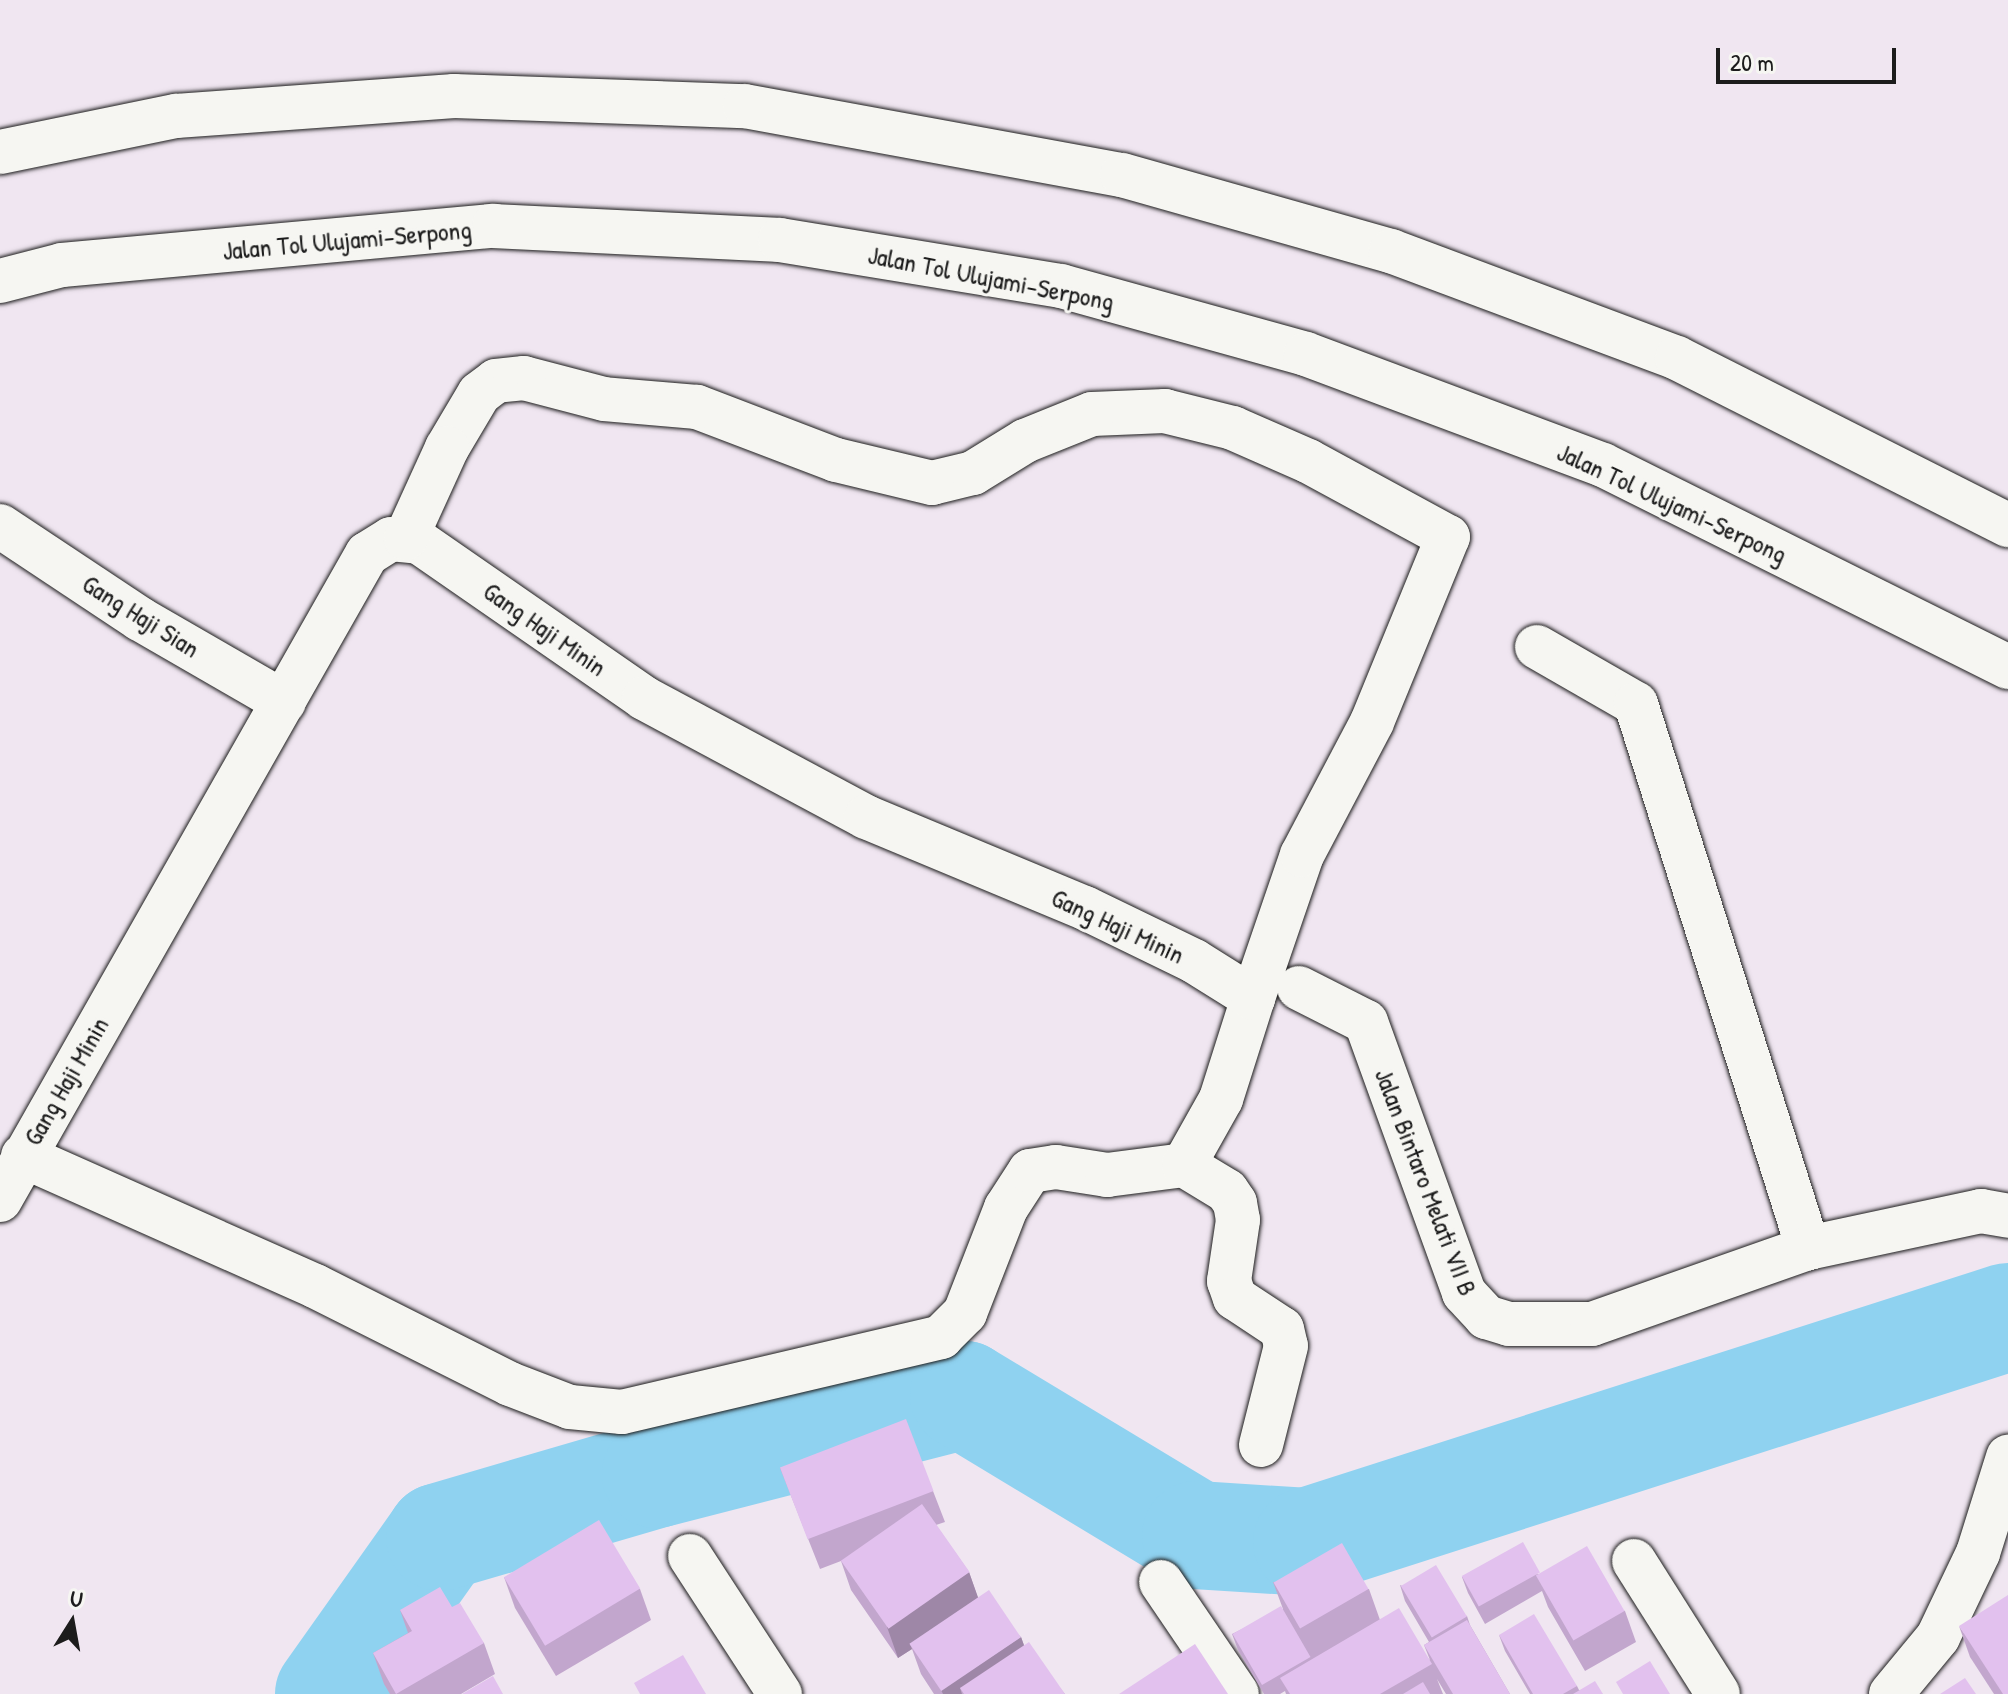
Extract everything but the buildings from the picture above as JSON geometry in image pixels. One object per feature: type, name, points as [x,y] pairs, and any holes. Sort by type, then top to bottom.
[{"type":"main road","points":[[0,152],[176,116],[454,96],[745,106],[1122,175],[1391,251],[1677,358],[2008,525]]},
{"type":"main road","name":"Jalan Tol Ulujami–Serpong","points":[[0,281],[62,265],[494,226],[780,240],[1061,286],[1306,354],[1603,465],[2008,667]]},
{"type":"main road","points":[[406,538],[447,448],[479,394],[496,381],[524,378],[604,399],[697,407],[836,460],[932,483],[973,473],[1025,441],[1092,414],[1165,411],[1233,428],[1308,461],[1448,537],[1372,722],[1302,855],[1221,1099],[1184,1165]]},
{"type":"main road","name":"Gang Haji Sian","points":[[0,526],[140,619],[284,702]]},
{"type":"main road","name":"Gang Haji Minin","points":[[0,1200],[367,554],[391,539],[406,538],[419,542],[644,698],[866,817],[1085,908],[1194,961],[1253,998]]},
{"type":"main road","points":[[1537,647],[1636,704],[1808,1248],[1981,1211],[2008,1216]]},
{"type":"main road","name":"Jalan Bintaro Melati VII B","points":[[1299,988],[1366,1022],[1456,1274],[1474,1308],[1486,1317],[1509,1324],[1592,1324],[1808,1248]]},
{"type":"main road","points":[[23,1156],[315,1286],[510,1384],[570,1407],[622,1412],[941,1337],[965,1313],[1006,1208],[1030,1171],[1056,1167],[1107,1175],[1184,1165],[1227,1191],[1235,1203],[1238,1220],[1229,1281],[1235,1298],[1282,1329],[1286,1346],[1261,1445]]},
{"type":"main road","points":[[1891,1694],[1938,1637],[1978,1553],[2008,1457]]},
{"type":"main road","points":[[690,1556],[780,1694]]},
{"type":"main road","points":[[1634,1561],[1718,1694]]},
{"type":"main road","points":[[1161,1582],[1237,1694]]},
{"type":"waterway","points":[[329,1694],[440,1537],[656,1474],[964,1395],[1196,1535],[1307,1542],[2008,1317]]}]
